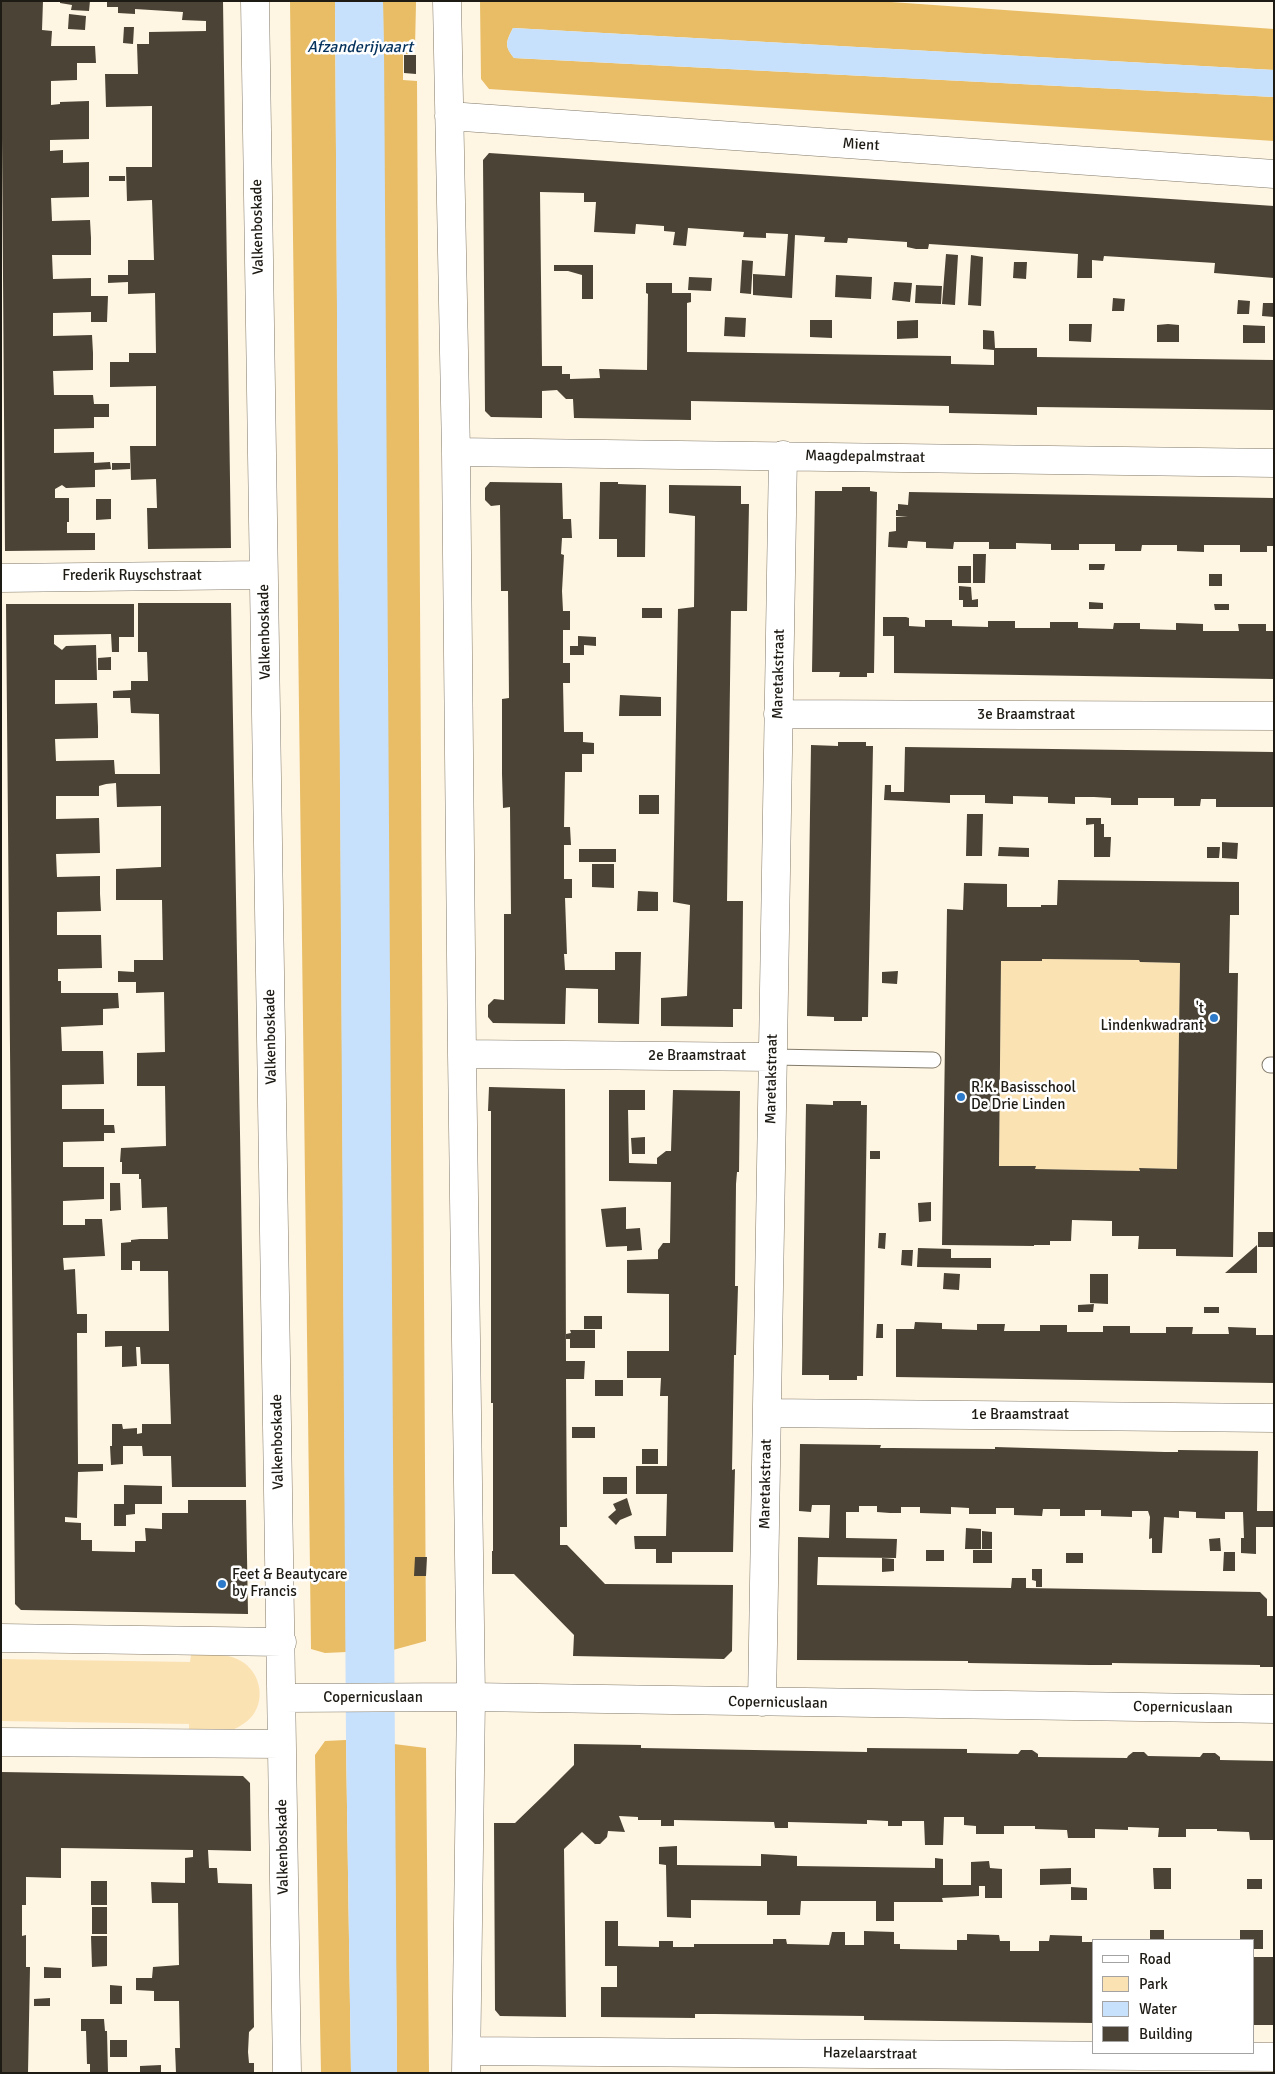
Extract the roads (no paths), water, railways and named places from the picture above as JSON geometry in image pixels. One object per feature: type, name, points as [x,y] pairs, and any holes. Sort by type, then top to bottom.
[{"type":"street","name":"Valkenboskade","points":[[255,1],[282,1642],[281,1744],[287,2073]]},
{"type":"street","points":[[447,1],[456,452],[471,1697],[466,2062]]},
{"type":"street","name":"Mient","points":[[449,116],[1274,174]]},
{"type":"street","name":"Maagdepalmstraat","points":[[456,452],[1274,463]]},
{"type":"street","name":"Maretakstraat","points":[[762,1702],[783,455]]},
{"type":"street","name":"Frederik Ruyschstraat","points":[[1,578],[264,576]]},
{"type":"street","name":"3e Braamstraat","points":[[778,714],[1274,716]]},
{"type":"street","name":"2e Braamstraat","points":[[462,1054],[773,1057]]},
{"type":"street","name":"1e Braamstraat","points":[[767,1413],[1274,1418]]},
{"type":"street","points":[[1,1638],[282,1642]]},
{"type":"street","name":"Copernicuslaan","points":[[282,1698],[471,1697],[1274,1709]]},
{"type":"street","points":[[1,1742],[281,1744]]},
{"type":"street","name":"Hazelaarstraat","points":[[466,2062],[1274,2057]]},
{"type":"lane","name":"2e Braamstraat","points":[[773,1057],[933,1060]]},
{"type":"water","name":"Afzanderijvaart","points":[[335,1],[383,1],[397,2073],[351,2073],[346,1740]]},
{"type":"water","points":[[513,28],[1274,70],[1274,97],[514,58],[507,47]]},
{"type":"place","name":"'t Lindenkwadrant","points":[[1214,1018]]},
{"type":"place","name":"R.K. Basisschool De Drie Linden","points":[[961,1097]]},
{"type":"place","name":"Feet & Beautycare by Francis","points":[[222,1584]]}]
